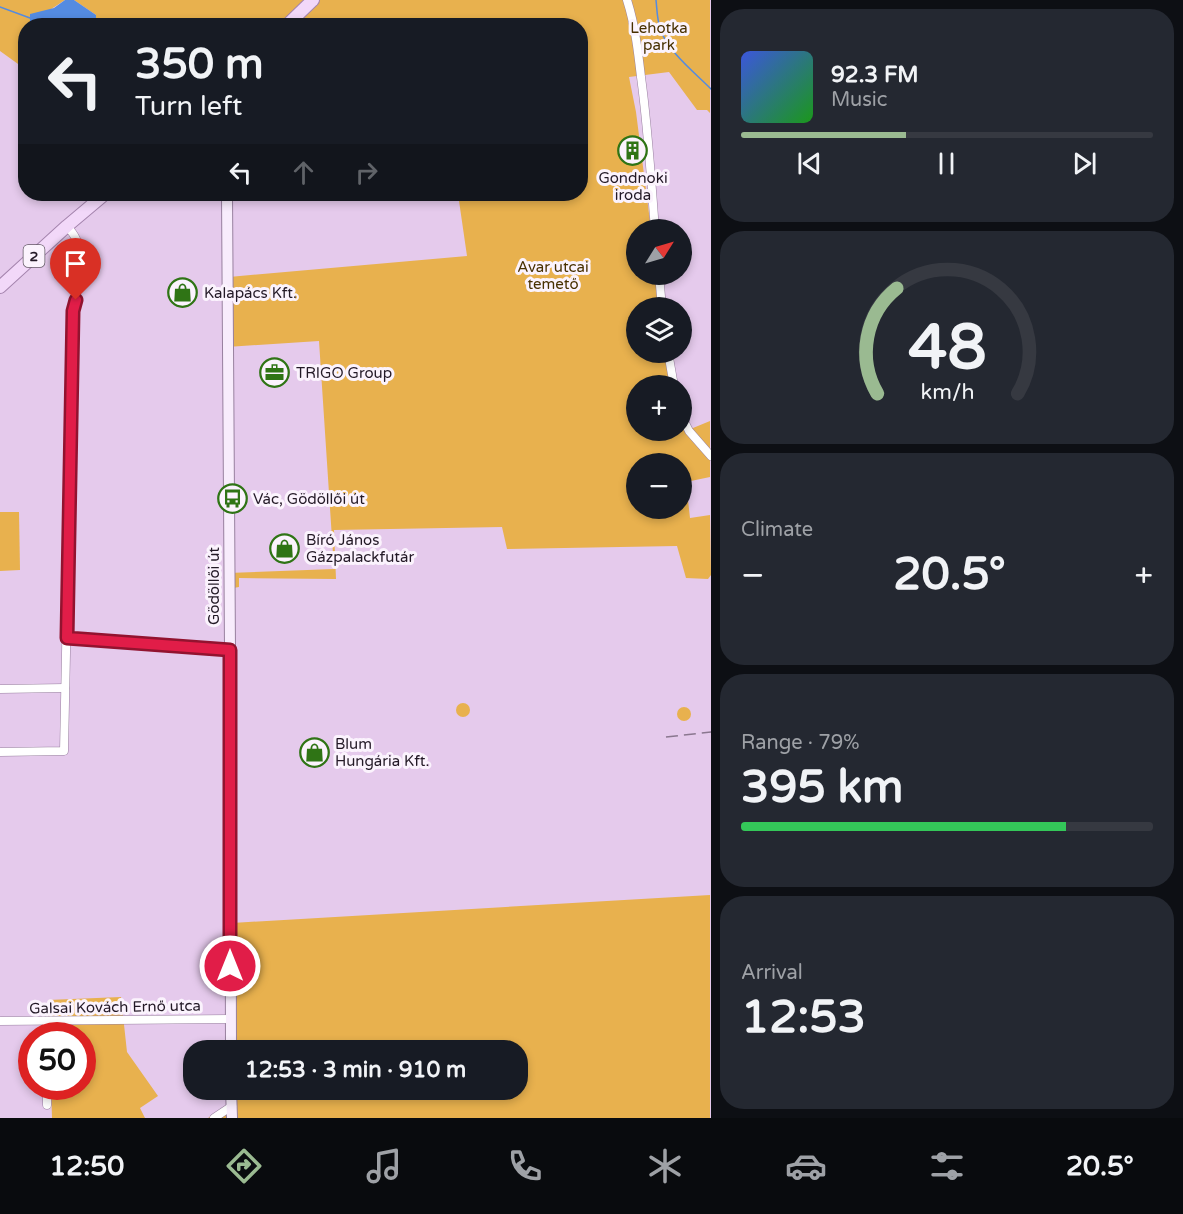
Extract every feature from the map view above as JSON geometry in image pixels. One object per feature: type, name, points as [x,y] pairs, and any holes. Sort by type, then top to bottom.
[{"type":"main road","points":[[294,18],[313,0]]},
{"type":"main road","name":"2","points":[[0,287],[97,201]]},
{"type":"main road","name":"Gödöllői út","points":[[227,201],[231,1040]]},
{"type":"street","points":[[627,0],[635,33],[642,87],[654,219]]},
{"type":"street","points":[[0,752],[64,751],[73,311],[76,300],[78,248],[75,237],[67,226]]},
{"type":"street","points":[[692,434],[711,456]]},
{"type":"street","points":[[67,638],[230,650]]},
{"type":"street","points":[[0,689],[65,688]]},
{"type":"street","name":"Galsai Kovách Ernő utca","points":[[0,1021],[230,1019]]},
{"type":"street","points":[[47,1100],[47,1105]]},
{"type":"street","points":[[214,1118],[232,1112]]},
{"type":"green space","points":[[0,0],[65,0],[38,18],[18,18],[18,64],[0,51]]},
{"type":"green space","points":[[74,0],[710,0],[710,113],[707,110],[697,110],[669,72],[629,77],[636,112],[650,219],[626,219],[626,285],[657,285],[659,297],[626,297],[626,363],[667,363],[668,375],[626,375],[626,441],[692,441],[692,428],[710,421],[710,477],[692,481],[692,453],[626,453],[626,519],[692,519],[710,515],[711,575],[708,579],[686,578],[677,546],[507,549],[502,527],[334,530],[336,579],[239,578],[239,587],[228,589],[228,573],[334,569],[319,341],[227,347],[229,277],[467,256],[459,201],[588,201],[588,18],[96,18],[96,15]]},
{"type":"green space","points":[[0,512],[19,512],[20,570],[0,571]]},
{"type":"green space","points":[[463,703],[468,705],[470,710],[468,715],[463,717],[458,715],[456,710],[458,705]]},
{"type":"green space","points":[[684,707],[689,709],[691,714],[689,719],[684,721],[679,719],[677,714],[679,709]]},
{"type":"green space","points":[[710,895],[710,1118],[208,1118],[233,1100],[528,1100],[528,1040],[233,1040],[232,923]]},
{"type":"green space","points":[[121,997],[127,1052],[158,1096],[140,1108],[145,1118],[52,1118],[51,1100],[96,1100],[96,1022],[49,1022],[48,1000]]},
{"type":"water","points":[[65,0],[74,0],[96,15],[96,18],[30,18],[30,14],[54,8]]},
{"type":"waterway","points":[[656,0],[659,25],[664,37],[682,61],[711,89]]},
{"type":"waterway","points":[[0,7],[30,18]]},
{"type":"railway","points":[[666,737],[711,732]]},
{"type":"place","name":"Gondnoki iroda","points":[[633,151]]},
{"type":"place","name":"Kalapács Kft.","points":[[183,293]]},
{"type":"place","name":"TRIGO Group","points":[[275,373]]},
{"type":"place","name":"Vác, Gödöllői út","points":[[232,499]]},
{"type":"place","name":"Bíró János Gázpalackfutár","points":[[285,549]]},
{"type":"place","name":"Blum Hungária Kft.","points":[[314,753]]},
{"type":"route","points":[[76,300],[73,311],[67,638],[230,650],[230,966]]},
{"type":"park label","name":"Lehotka park","points":[[659,36]]},
{"type":"park label","name":"Avar utcai temető","points":[[553,276]]}]
